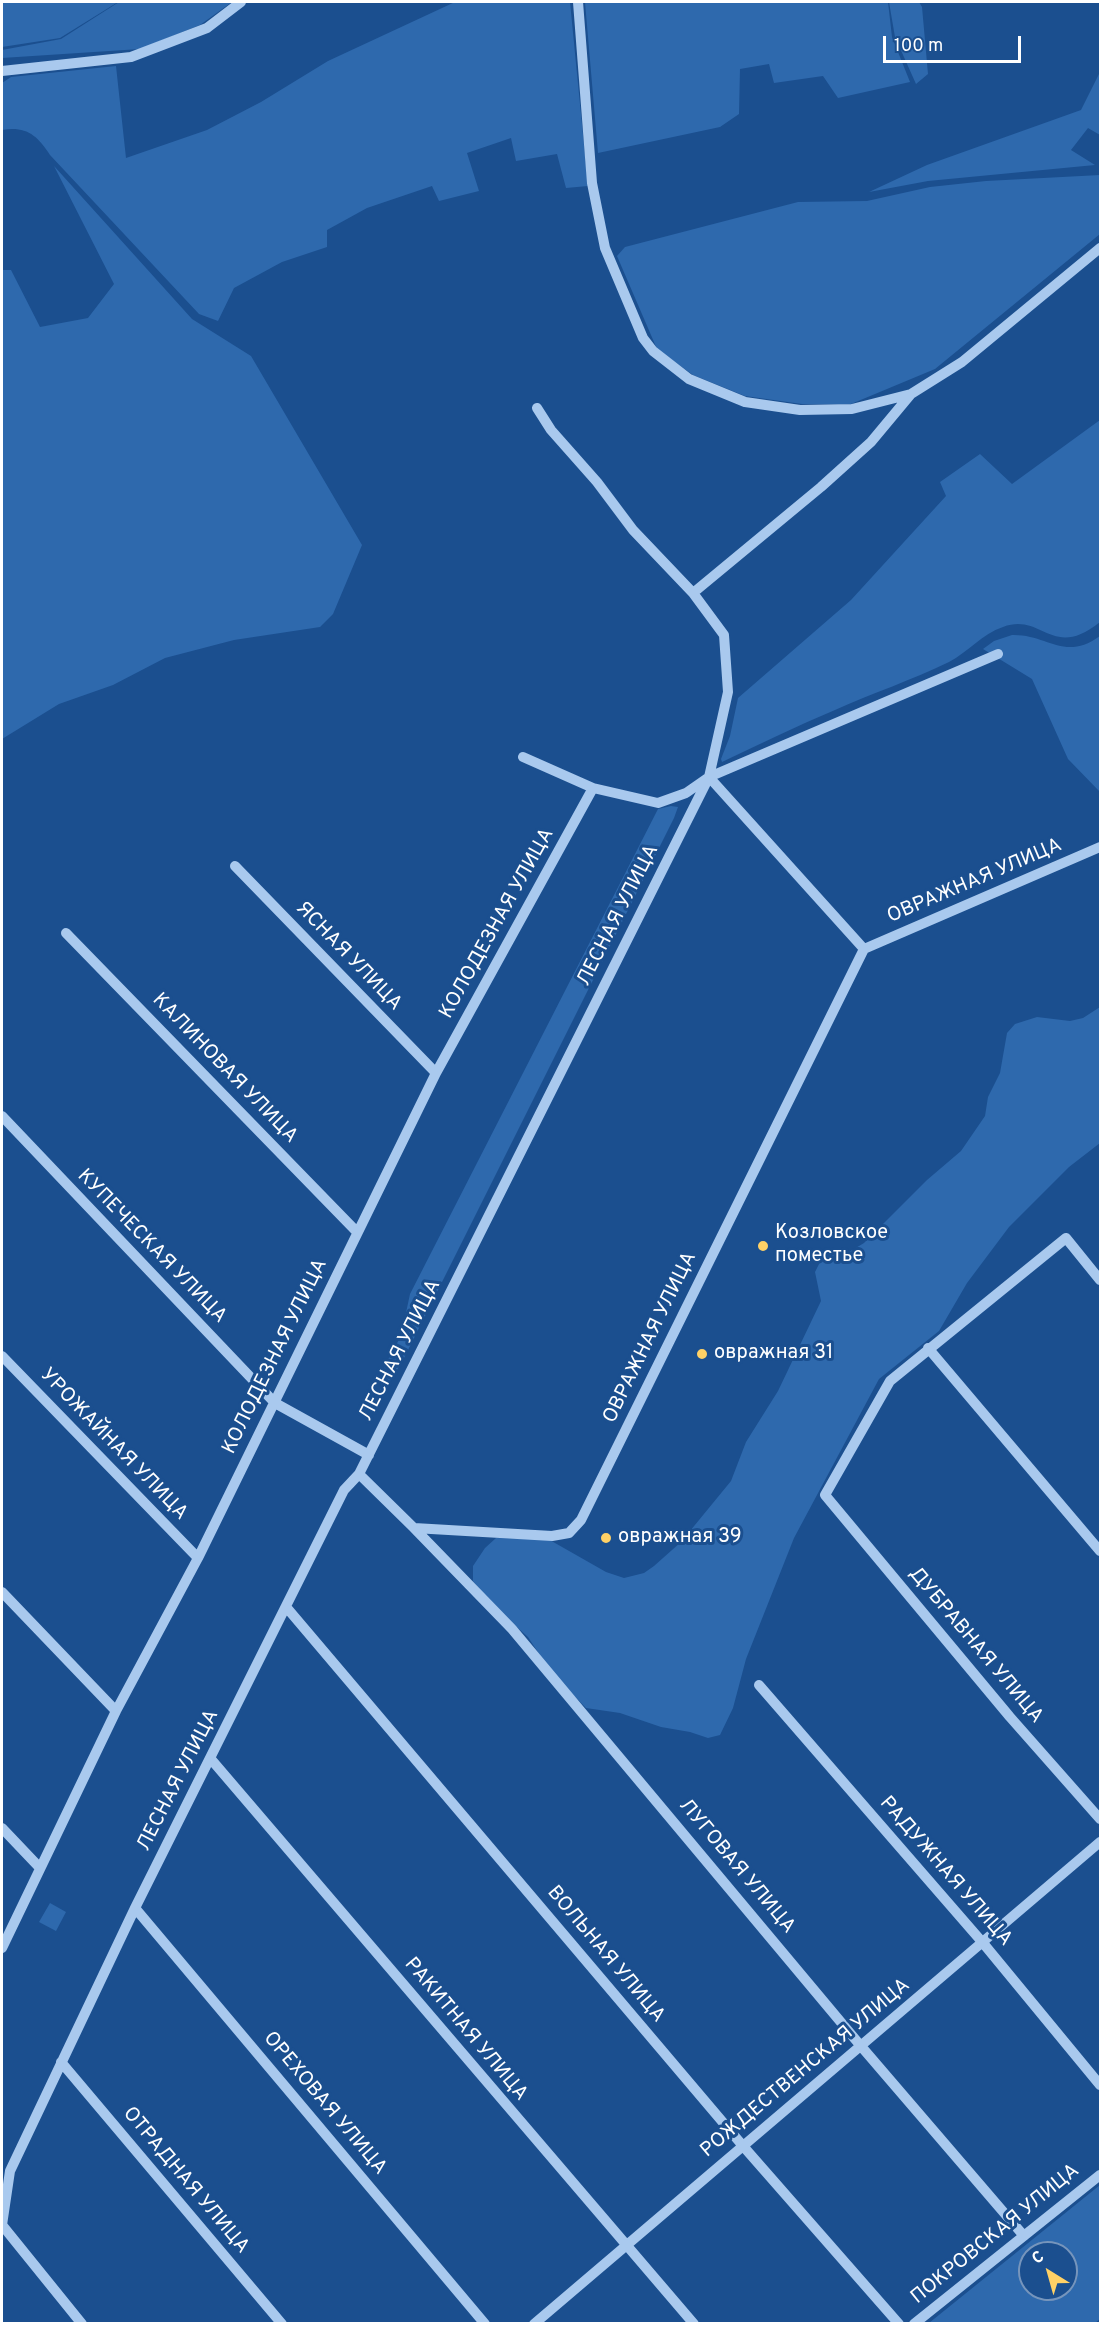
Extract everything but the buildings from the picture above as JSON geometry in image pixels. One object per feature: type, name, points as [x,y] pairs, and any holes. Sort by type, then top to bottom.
[{"type":"street","points":[[2,71],[131,57],[207,28],[241,2]]},
{"type":"street","points":[[578,2],[592,183],[605,248],[643,338],[653,351],[689,379],[745,402],[800,410],[852,409],[911,394],[962,362],[1101,248]]},
{"type":"street","points":[[693,593],[821,487],[871,442],[911,394]]},
{"type":"street","name":"ЛЕСНАЯ УЛИЦА","points":[[2,2225],[10,2171],[135,1908],[344,1490],[359,1474],[369,1455],[709,777],[728,692],[724,634],[693,593],[633,530],[597,482],[551,430],[537,408]]},
{"type":"street","points":[[524,757],[594,788],[658,803],[686,794],[709,777],[998,654]]},
{"type":"street","points":[[709,777],[864,949]]},
{"type":"street","name":"КОЛОДЕЗНАЯ УЛИЦА","points":[[2,1948],[116,1711],[198,1558],[275,1403],[356,1231],[436,1072],[594,788]]},
{"type":"street","name":"ОВРАЖНАЯ УЛИЦА","points":[[414,1527],[552,1536],[569,1533],[581,1520],[864,949],[1101,848]]},
{"type":"street","name":"ЯСНАЯ УЛИЦА","points":[[235,866],[436,1072]]},
{"type":"street","name":"КАЛИНОВАЯ УЛИЦА","points":[[66,933],[356,1231]]},
{"type":"street","name":"КУПЕЧЕСКАЯ УЛИЦА","points":[[2,1116],[275,1403],[369,1455]]},
{"type":"street","points":[[1101,1280],[1066,1238],[928,1348],[1101,1551]]},
{"type":"street","name":"ДУБРАВНАЯ УЛИЦА","points":[[928,1348],[890,1381],[825,1495],[1010,1717],[1101,1819]]},
{"type":"street","name":"УРОЖАЙНАЯ УЛИЦА","points":[[2,1356],[198,1558]]},
{"type":"street","points":[[359,1474],[414,1527]]},
{"type":"street","name":"ЛУГОВАЯ УЛИЦА","points":[[414,1527],[512,1629],[860,2045],[1024,2236]]},
{"type":"street","points":[[2,1592],[116,1711]]},
{"type":"street","name":"ВОЛЬНАЯ УЛИЦА","points":[[287,1608],[743,2146],[899,2324]]},
{"type":"street","name":"РАДУЖНАЯ УЛИЦА","points":[[759,1685],[983,1943],[1101,2085]]},
{"type":"street","name":"РАКИТНАЯ УЛИЦА","points":[[210,1758],[694,2324]]},
{"type":"street","points":[[2,1828],[40,1868]]},
{"type":"street","name":"РОЖДЕСТВЕНСКАЯ УЛИЦА","points":[[534,2324],[1101,1842]]},
{"type":"street","name":"ОРЕХОВАЯ УЛИЦА","points":[[135,1908],[485,2324]]},
{"type":"street","name":"ОТРАДНАЯ УЛИЦА","points":[[61,2062],[282,2324]]},
{"type":"street","name":"ПОКРОВСКАЯ УЛИЦА","points":[[914,2324],[1101,2175]]},
{"type":"street","points":[[2,2225],[82,2324]]},
{"type":"shaded area","points":[[2,2],[118,2],[60,38],[2,47]]},
{"type":"shaded area","points":[[119,2],[232,2],[200,25],[140,49],[2,58],[2,50],[61,39]]},
{"type":"shaded area","points":[[455,2],[570,2],[588,186],[566,188],[557,154],[516,161],[511,138],[467,153],[479,191],[439,201],[432,186],[367,208],[327,230],[327,247],[282,262],[234,288],[218,321],[199,314],[35,137],[18,129],[2,130],[2,83],[11,77],[116,66],[126,158],[207,130],[261,102],[328,61]]},
{"type":"shaded area","points":[[585,2],[888,2],[892,37],[910,82],[838,98],[823,76],[774,83],[769,64],[740,69],[739,114],[720,127],[598,153]]},
{"type":"shaded area","points":[[889,2],[919,2],[922,7],[928,74],[916,84],[895,37]]},
{"type":"shaded area","points":[[1100,72],[1100,135],[1088,128],[1071,150],[1095,165],[928,181],[869,192],[927,165],[1081,110]]},
{"type":"shaded area","points":[[54,166],[192,319],[251,356],[362,545],[333,614],[320,627],[234,640],[165,658],[113,685],[59,704],[2,739],[2,270],[11,270],[40,327],[88,318],[114,284]]},
{"type":"shaded area","points":[[1100,175],[1100,234],[935,369],[851,404],[802,404],[745,396],[693,375],[657,349],[617,256],[625,247],[798,202],[867,201],[930,187],[986,181]]},
{"type":"shaded area","points":[[1100,420],[1100,622],[1084,633],[1070,637],[1058,637],[1028,625],[1016,624],[1003,627],[988,634],[949,662],[821,716],[722,762],[738,698],[851,600],[946,496],[940,482],[980,454],[1012,484]]},
{"type":"shaded area","points":[[1012,635],[1036,638],[1066,647],[1076,647],[1100,636],[1100,792],[1068,759],[1032,679],[983,649],[994,641]]},
{"type":"shaded area","points":[[678,807],[674,818],[402,1362],[379,1398],[385,1365],[401,1336],[410,1294],[658,809]]},
{"type":"shaded area","points":[[1100,1007],[1100,1143],[1069,1167],[1009,1227],[967,1283],[939,1331],[879,1379],[794,1538],[746,1659],[733,1708],[720,1735],[708,1738],[661,1727],[620,1713],[586,1708],[551,1672],[528,1637],[494,1607],[473,1581],[473,1566],[485,1548],[496,1538],[548,1539],[606,1572],[624,1578],[644,1573],[654,1566],[681,1542],[731,1481],[746,1442],[778,1391],[821,1301],[815,1272],[821,1260],[832,1254],[849,1252],[864,1243],[927,1180],[961,1151],[985,1116],[988,1097],[1000,1073],[1007,1033],[1015,1024],[1037,1017],[1070,1021],[1083,1018]]},
{"type":"shaded area","points":[[50,1903],[66,1912],[56,1931],[39,1922]]},
{"type":"shaded area","points":[[1100,2185],[1100,2319],[1095,2323],[929,2323],[1018,2251],[1018,2301],[1078,2301],[1078,2241],[1031,2241]]},
{"type":"place","name":"Козловское поместье","points":[[763,1246]]},
{"type":"place","name":"овражная 31","points":[[702,1354]]},
{"type":"place","name":"овражная 39","points":[[606,1538]]}]
